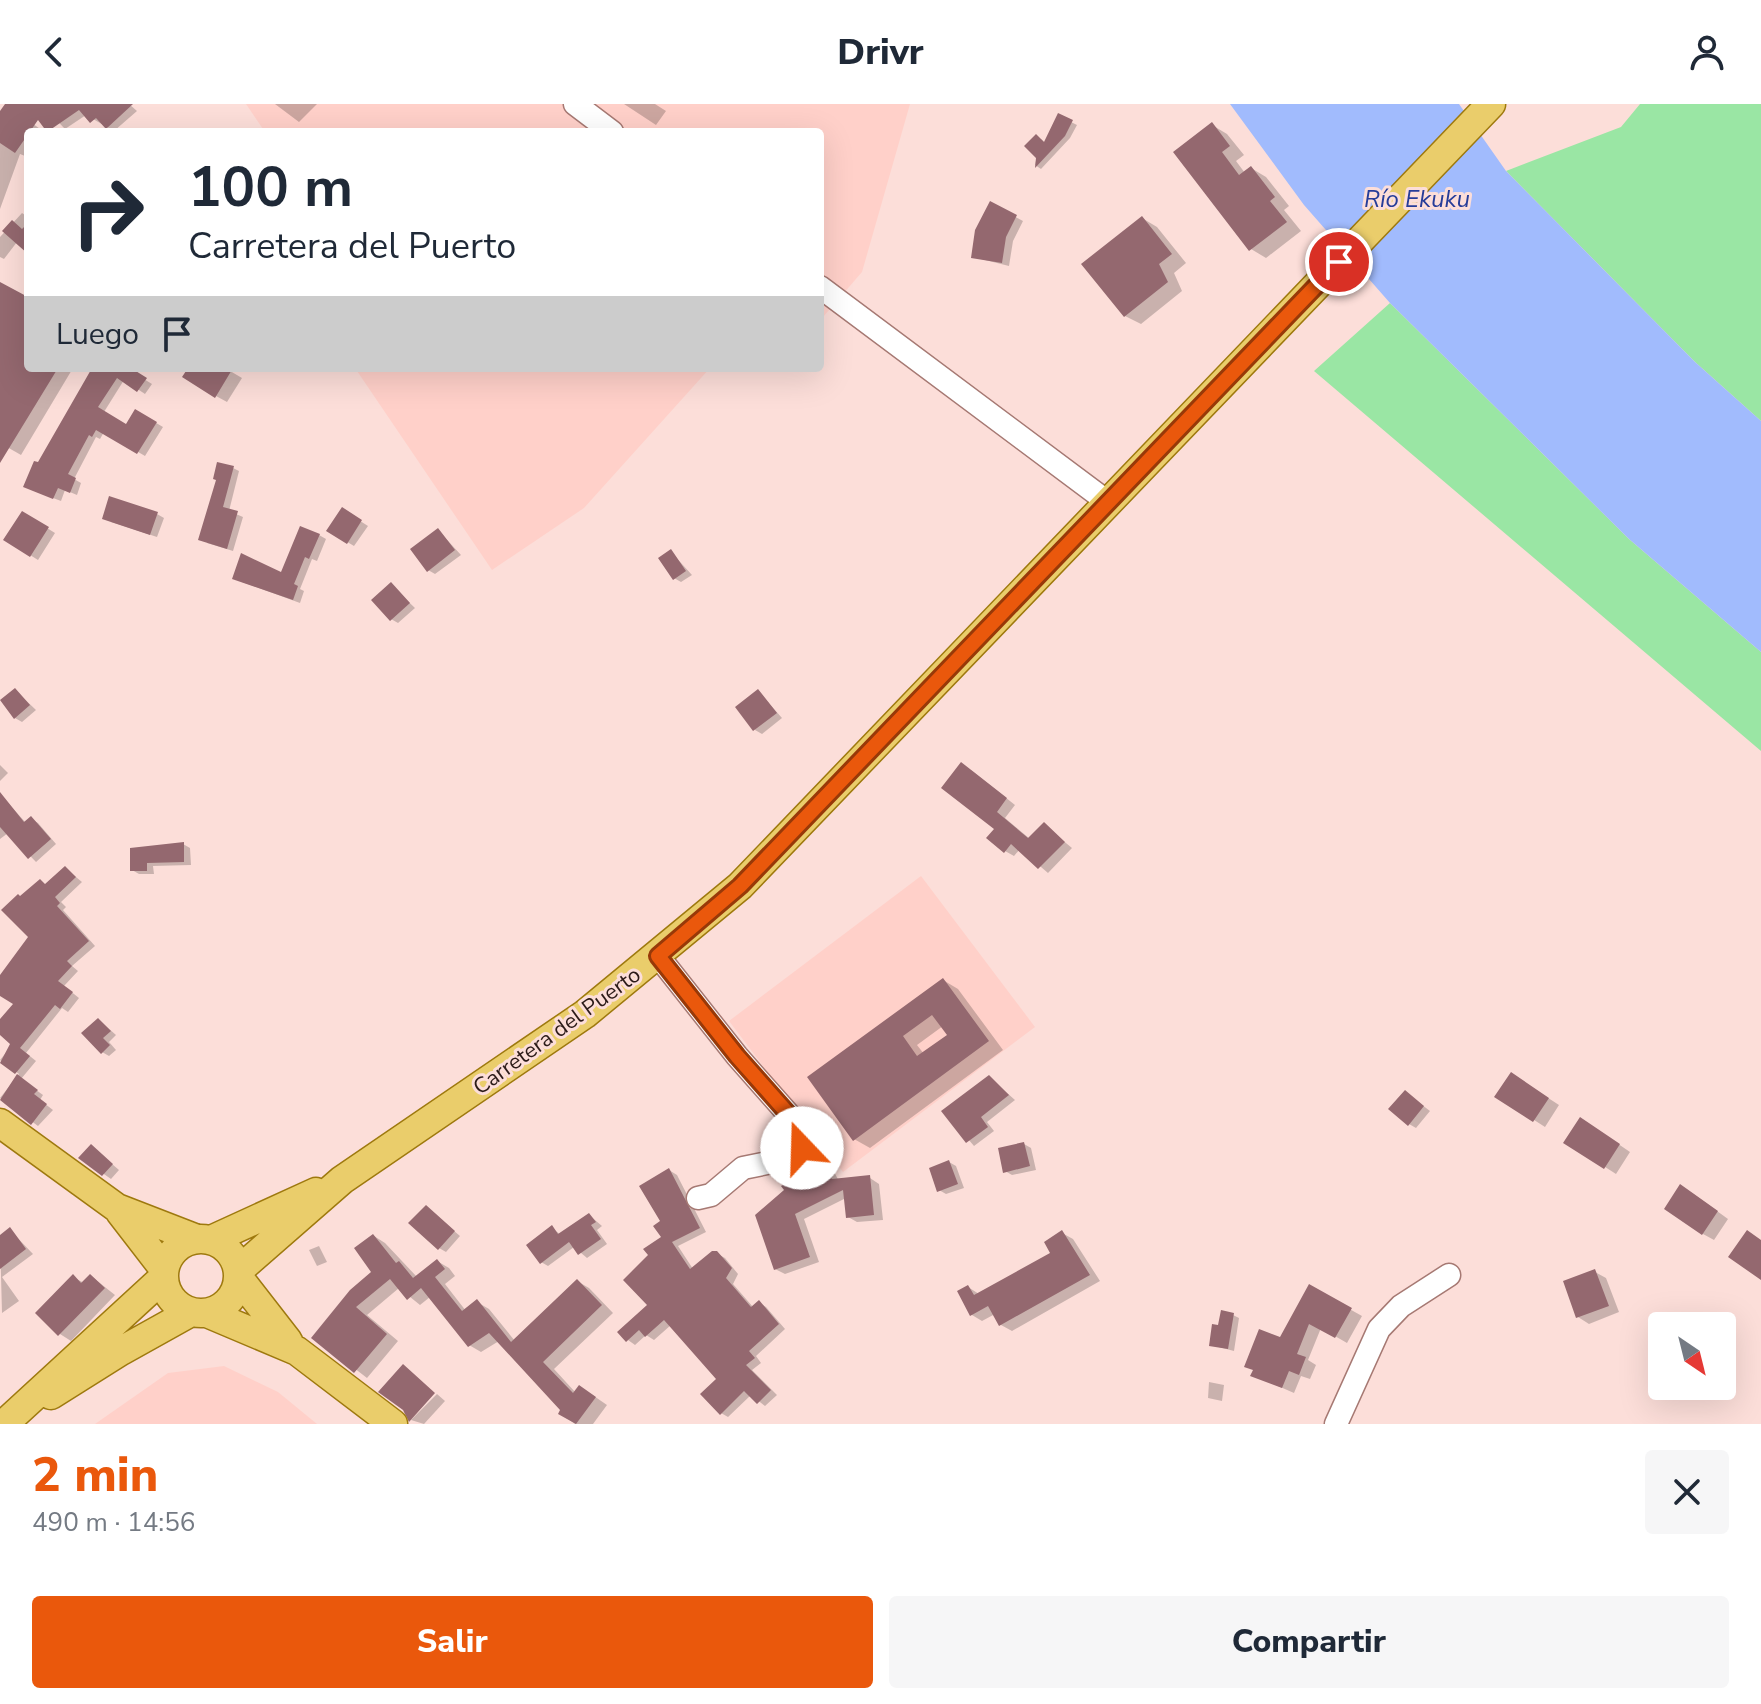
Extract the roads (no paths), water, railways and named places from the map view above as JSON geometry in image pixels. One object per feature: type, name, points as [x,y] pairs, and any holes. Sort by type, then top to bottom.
[{"type":"main road","name":"Carretera del Puerto","points":[[239,1274],[342,1180],[585,1014],[740,886],[1491,104]]},
{"type":"main road","points":[[0,1123],[117,1208],[229,1250],[239,1274],[297,1351],[393,1424]]},
{"type":"main road","name":"Carretera del Puerto","points":[[204,1239],[342,1180]]},
{"type":"main road","points":[[117,1208],[164,1273],[169,1295],[199,1313],[297,1351]]},
{"type":"main road","points":[[6,1424],[164,1273],[176,1249],[204,1239]]},
{"type":"main road","points":[[6,1424],[121,1351],[229,1301],[239,1274]]},
{"type":"street","points":[[575,104],[607,128]]},
{"type":"street","points":[[824,290],[1109,503]]},
{"type":"street","points":[[658,956],[737,1056],[798,1125],[804,1138],[796,1157],[743,1168],[711,1195],[698,1198]]},
{"type":"street","points":[[1336,1424],[1379,1329],[1401,1306],[1449,1275]]},
{"type":"water","name":"Río Ekuku","points":[[1230,104],[1459,104],[1506,171],[1695,362],[1761,421],[1761,652],[1629,539],[1390,303],[1304,205]]}]
